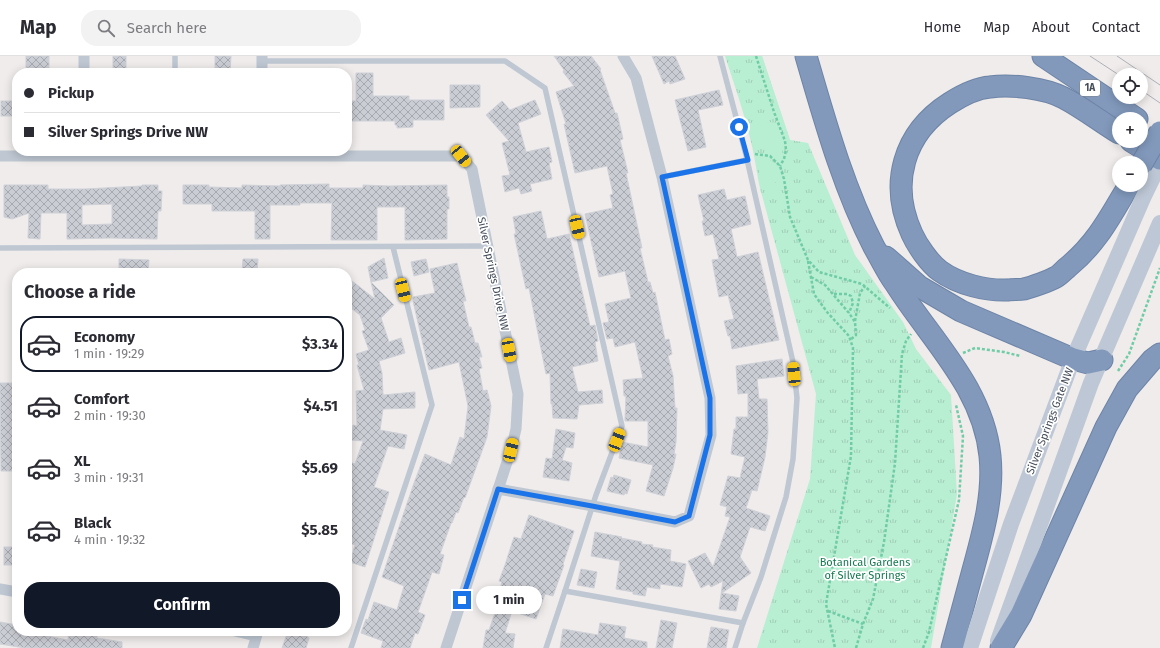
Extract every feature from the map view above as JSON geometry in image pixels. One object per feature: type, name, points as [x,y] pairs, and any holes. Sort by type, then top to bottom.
[{"type":"highway","points":[[806,56],[834,151],[863,225],[895,284],[962,378],[973,399],[987,437],[990,457],[991,487],[984,529],[952,648]]},
{"type":"highway","name":"1A","points":[[1043,56],[1127,112]]},
{"type":"highway","points":[[1112,129],[1062,97],[1042,91],[1018,86],[989,87],[961,97],[940,110],[922,126],[909,148],[902,170],[900,195],[906,221],[918,246],[940,270],[965,284],[995,290],[1024,289],[1056,278],[1084,254],[1132,192]]},
{"type":"highway","points":[[1146,156],[1160,133],[1148,126]]},
{"type":"highway","points":[[1142,148],[1160,159]]},
{"type":"highway","points":[[875,248],[920,287],[961,311],[1073,359],[1088,363],[1102,360]]},
{"type":"highway","points":[[1001,648],[1021,615],[1106,427],[1127,389],[1152,360],[1160,354]]},
{"type":"street","points":[[84,56],[84,68]]},
{"type":"street","points":[[498,489],[675,522],[689,516],[710,435],[710,398],[662,177],[636,78],[623,56]]},
{"type":"street","name":"Silver Springs Drive NW","points":[[352,155],[461,156],[472,169],[518,394],[516,429],[511,450],[446,648]]},
{"type":"street","points":[[0,156],[12,156]]},
{"type":"street","name":"Silver Springs Gate NW","points":[[1148,175],[1160,163]]},
{"type":"street","name":"Silver Springs Gate NW","points":[[970,648],[1011,524],[1073,359],[1133,192]]},
{"type":"street","points":[[996,648],[1091,384],[1160,223]]},
{"type":"street","points":[[0,589],[12,591]]},
{"type":"street","points":[[253,648],[256,636]]},
{"type":"lane","points":[[175,56],[175,68]]},
{"type":"lane","points":[[720,56],[747,158],[793,362],[797,398],[793,459],[786,497],[761,577],[735,648]]},
{"type":"lane","points":[[262,59],[505,61],[545,88],[622,426],[592,506],[546,648]]},
{"type":"lane","points":[[662,177],[747,158]]},
{"type":"lane","points":[[351,648],[432,405],[393,246]]},
{"type":"lane","points":[[0,248],[487,246]]},
{"type":"lane","points":[[565,591],[743,623]]},
{"type":"path","points":[[756,56],[785,141],[786,150],[784,160],[780,166]]},
{"type":"path","points":[[747,158],[762,154],[770,156],[780,166],[784,179],[790,217],[808,260],[814,294],[826,312],[849,336],[853,348],[851,456],[826,604],[835,648]]},
{"type":"path","points":[[808,260],[820,272],[838,278],[850,279],[865,286],[893,311]]},
{"type":"path","points":[[1116,375],[1129,354],[1160,268]]},
{"type":"path","points":[[811,277],[825,285],[834,294],[855,322]]},
{"type":"path","points":[[850,340],[856,335],[855,322],[860,293],[865,286]]},
{"type":"path","points":[[834,294],[847,294],[851,296],[853,303],[849,313]]},
{"type":"path","points":[[907,328],[916,340]]},
{"type":"path","points":[[856,648],[863,624],[873,599],[884,542],[895,463],[902,354],[906,341],[911,334]]},
{"type":"path","points":[[956,356],[975,348],[1004,352],[1024,357]]},
{"type":"path","points":[[923,648],[929,632],[960,500],[963,436],[956,403]]},
{"type":"path","points":[[828,611],[863,624]]},
{"type":"green space","name":"Botanical Gardens of Silver Springs","points":[[725,56],[762,56],[790,140],[808,143],[855,255],[903,322],[916,349],[951,395],[957,494],[931,648],[757,648],[810,479],[816,394],[761,192],[753,149],[739,98]]},
{"type":"green space","points":[[759,56],[762,56],[790,140],[787,141]]},
{"type":"green space","points":[[769,122],[777,123],[780,130],[783,145],[782,153],[780,154],[770,149],[755,148],[750,137],[750,133],[754,128]]},
{"type":"green space","points":[[758,157],[767,159],[777,166],[780,179],[768,186],[760,183]]},
{"type":"green space","points":[[853,522],[857,535],[856,538],[848,545]]},
{"type":"building","points":[[26,56],[49,56],[49,68],[26,68]]},
{"type":"building","points":[[113,56],[126,56],[126,68],[113,68]]},
{"type":"building","points":[[215,56],[231,56],[230,68],[215,68]]},
{"type":"building","points":[[554,56],[591,56],[601,69],[600,70],[615,113],[617,113],[623,139],[620,140],[628,173],[626,173],[642,248],[640,248],[648,282],[650,282],[653,293],[655,292],[665,340],[669,339],[672,354],[668,356],[673,376],[675,408],[677,408],[676,442],[674,454],[676,454],[664,496],[646,491],[653,465],[619,458],[622,442],[648,447],[648,421],[625,421],[626,396],[624,396],[623,380],[643,378],[635,342],[615,347],[613,338],[607,339],[603,323],[609,322],[605,304],[631,298],[625,271],[599,277],[585,214],[613,208],[610,195],[613,194],[607,166],[575,173],[564,124],[566,124],[556,92],[574,86],[563,72],[564,70]]},
{"type":"building","points":[[652,56],[675,56],[685,79],[670,84],[669,81],[664,84]]},
{"type":"building","points":[[356,73],[373,73],[373,96],[409,96],[409,100],[444,100],[444,120],[413,120],[413,127],[397,128],[395,121],[352,121],[352,101],[356,101]]},
{"type":"building","points":[[450,85],[480,85],[480,107],[450,108]]},
{"type":"building","points":[[719,90],[723,105],[698,110],[706,147],[688,151],[675,100]]},
{"type":"building","points":[[535,100],[541,114],[518,123],[526,152],[549,147],[552,162],[549,163],[552,179],[530,184],[532,191],[521,194],[519,188],[505,192],[502,176],[510,175],[502,143],[509,141],[486,115],[502,101],[510,110]]},
{"type":"building","points":[[1,101],[12,101],[12,116],[1,116]]},
{"type":"building","points":[[329,184],[329,188],[363,188],[363,185],[447,185],[449,209],[447,209],[447,239],[405,240],[405,207],[377,207],[377,240],[331,240],[332,203],[270,205],[270,239],[255,239],[255,211],[212,211],[212,204],[183,204],[183,185],[209,185],[209,187],[242,188],[242,185],[280,186]]},
{"type":"building","points":[[4,185],[48,185],[48,189],[85,189],[158,185],[158,191],[162,191],[161,211],[158,211],[157,239],[67,239],[67,213],[41,213],[40,239],[28,238],[29,213],[12,219],[4,217]],"holes":[[[112,204],[112,224],[82,225],[82,205]]]},
{"type":"building","points":[[724,189],[727,200],[745,196],[751,224],[731,229],[737,257],[758,252],[779,340],[732,349],[730,336],[728,336],[724,321],[734,319],[728,295],[719,297],[712,260],[719,259],[713,234],[705,236],[702,221],[704,221],[698,195]]},
{"type":"building","points":[[541,211],[547,239],[569,234],[590,326],[595,325],[598,341],[595,342],[598,361],[572,367],[578,392],[602,390],[603,403],[579,405],[577,419],[553,418],[550,373],[546,374],[529,288],[526,289],[514,234],[516,234],[513,217]]},
{"type":"building","points":[[384,258],[388,278],[371,282],[368,267]]},
{"type":"building","points":[[119,259],[149,260],[148,268],[119,268]]},
{"type":"building","points":[[243,259],[258,259],[257,268],[242,268]]},
{"type":"building","points":[[426,259],[429,272],[414,276],[411,262]]},
{"type":"building","points":[[457,263],[466,301],[463,301],[469,327],[471,327],[475,343],[478,343],[482,357],[479,357],[482,368],[479,369],[483,391],[487,390],[491,406],[487,437],[465,498],[464,497],[458,513],[456,512],[451,523],[440,554],[444,555],[439,574],[432,572],[418,612],[425,615],[418,634],[415,633],[410,648],[381,648],[383,641],[361,633],[366,619],[368,620],[374,602],[397,610],[404,586],[382,577],[425,454],[451,465],[460,437],[464,439],[468,406],[459,362],[429,370],[413,301],[413,297],[435,293],[430,269]]},
{"type":"building","points":[[352,281],[375,299],[371,282],[394,305],[381,318],[389,342],[401,338],[405,353],[379,361],[382,373],[383,395],[415,392],[415,408],[383,409],[380,430],[407,435],[404,449],[388,446],[374,487],[389,492],[365,567],[352,563],[352,555],[355,545],[352,544],[352,463],[355,464],[363,441],[352,440],[352,432],[353,425],[357,426],[356,391],[364,390],[357,365],[359,365],[356,354],[369,350],[362,331],[365,330],[360,315],[352,309]]},
{"type":"building","points":[[782,359],[784,376],[757,379],[759,399],[767,399],[768,432],[765,457],[757,491],[752,490],[746,508],[770,516],[765,531],[750,527],[740,557],[751,573],[722,593],[739,596],[736,611],[719,609],[723,581],[711,587],[709,584],[701,588],[688,561],[705,553],[713,567],[730,517],[725,516],[727,507],[720,505],[728,476],[740,478],[745,457],[731,454],[734,429],[736,429],[736,417],[748,417],[748,393],[738,394],[736,366]]},
{"type":"building","points":[[0,383],[12,383],[12,471],[1,471]]},
{"type":"building","points":[[556,429],[575,433],[573,448],[566,447],[562,460],[572,463],[569,481],[543,477],[546,458],[552,459]]},
{"type":"building","points":[[614,475],[631,480],[627,494],[625,493],[624,495],[607,491],[611,477],[613,478]]},
{"type":"building","points":[[529,515],[574,531],[563,564],[564,565],[553,596],[545,594],[536,619],[512,611],[505,633],[515,634],[513,648],[483,648],[486,630],[489,630],[502,593],[499,592],[502,582],[499,581],[514,537],[521,539]]},
{"type":"building","points":[[595,532],[642,542],[641,544],[653,545],[652,547],[671,550],[670,561],[686,564],[682,587],[660,584],[660,589],[647,587],[645,596],[616,589],[620,561],[591,556]]},
{"type":"building","points":[[4,547],[12,547],[12,565],[4,565]]},
{"type":"building","points":[[581,569],[597,572],[594,588],[577,585]]},
{"type":"building","points":[[661,620],[677,623],[672,648],[656,648]]},
{"type":"building","points":[[0,622],[12,624],[12,636],[47,636],[68,640],[68,636],[97,636],[97,638],[122,642],[122,648],[25,648],[0,644]]},
{"type":"building","points":[[600,623],[626,627],[624,638],[647,642],[647,648],[560,648],[563,629],[598,635]]},
{"type":"building","points":[[711,627],[729,630],[726,648],[707,648]]},
{"type":"building","points":[[286,636],[307,636],[309,638],[306,648],[282,648]]},
{"type":"tram line","points":[[1090,56],[1112,70]]},
{"type":"tram line","points":[[1117,56],[1160,85]]},
{"type":"tram line","points":[[1148,95],[1160,103]]},
{"type":"route","points":[[462,600],[498,489],[675,522],[689,516],[710,435],[710,398],[662,177],[748,160],[739,127]]}]
